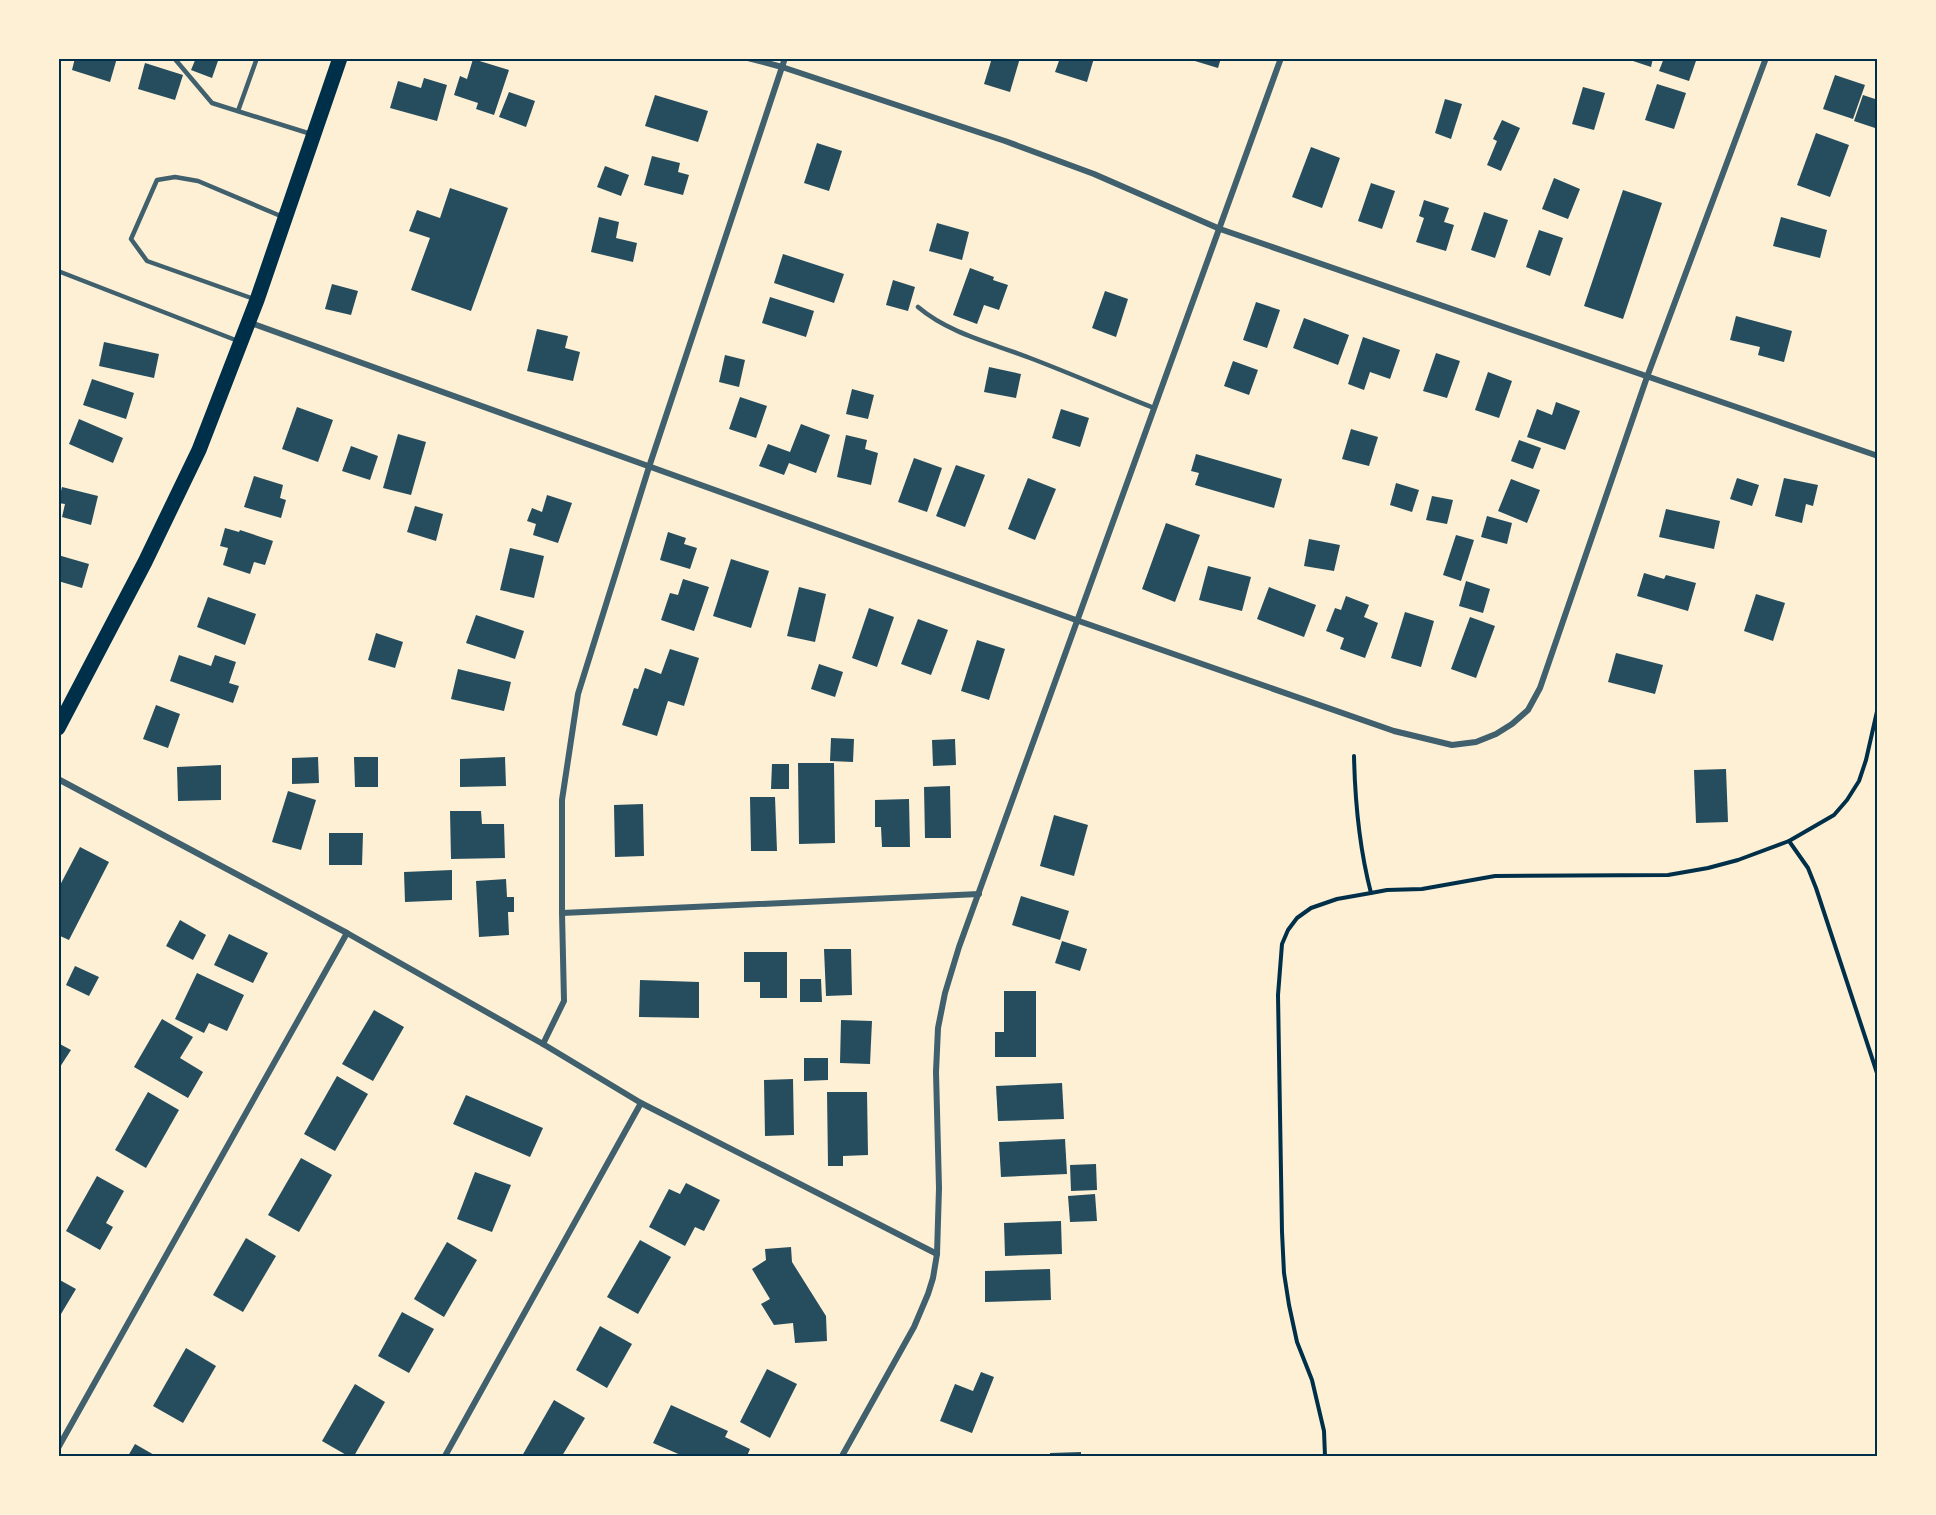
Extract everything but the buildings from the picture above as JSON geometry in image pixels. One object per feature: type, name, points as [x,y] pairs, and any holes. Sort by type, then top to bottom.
[{"type":"main road","points":[[58,728],[145,562],[194,461],[257,300],[340,58]]},
{"type":"street","points":[[748,58],[782,67],[1005,141],[1094,174],[1220,229],[1878,456]]},
{"type":"street","points":[[543,1044],[564,1001],[562,800],[578,694],[649,467],[785,58]]},
{"type":"street","points":[[842,1456],[922,1310],[928,1294],[937,1254],[939,1188],[936,1072],[938,1028],[945,993],[959,947],[1281,58]]},
{"type":"street","points":[[248,322],[1076,620],[1394,731],[1452,745],[1476,742],[1512,724],[1528,710],[1540,688],[1647,377],[1766,58]]},
{"type":"street","points":[[58,779],[347,933],[543,1044],[641,1103],[937,1254]]},
{"type":"street","points":[[562,913],[979,894]]},
{"type":"street","points":[[58,1448],[347,933]]},
{"type":"street","points":[[445,1456],[641,1103]]},
{"type":"lane","points":[[174,58],[212,103],[314,135]]},
{"type":"lane","points":[[238,111],[257,58]]},
{"type":"lane","points":[[257,300],[147,261],[130,239],[157,180],[175,177],[198,181],[285,218]]},
{"type":"lane","points":[[58,271],[240,342]]},
{"type":"lane","points":[[918,307],[931,318],[964,334],[1154,408]]},
{"type":"path","points":[[1325,1456],[1324,1431],[1312,1380],[1297,1342],[1284,1273],[1278,994],[1279,962],[1282,944],[1288,930],[1297,918],[1311,908],[1337,899],[1371,893],[1422,889],[1495,876],[1668,875],[1738,860],[1789,841],[1834,815],[1847,800],[1859,781],[1866,760],[1878,706]]},
{"type":"path","points":[[1354,756],[1359,835],[1371,893]]},
{"type":"path","points":[[1789,841],[1808,868],[1816,888],[1878,1076]]}]
